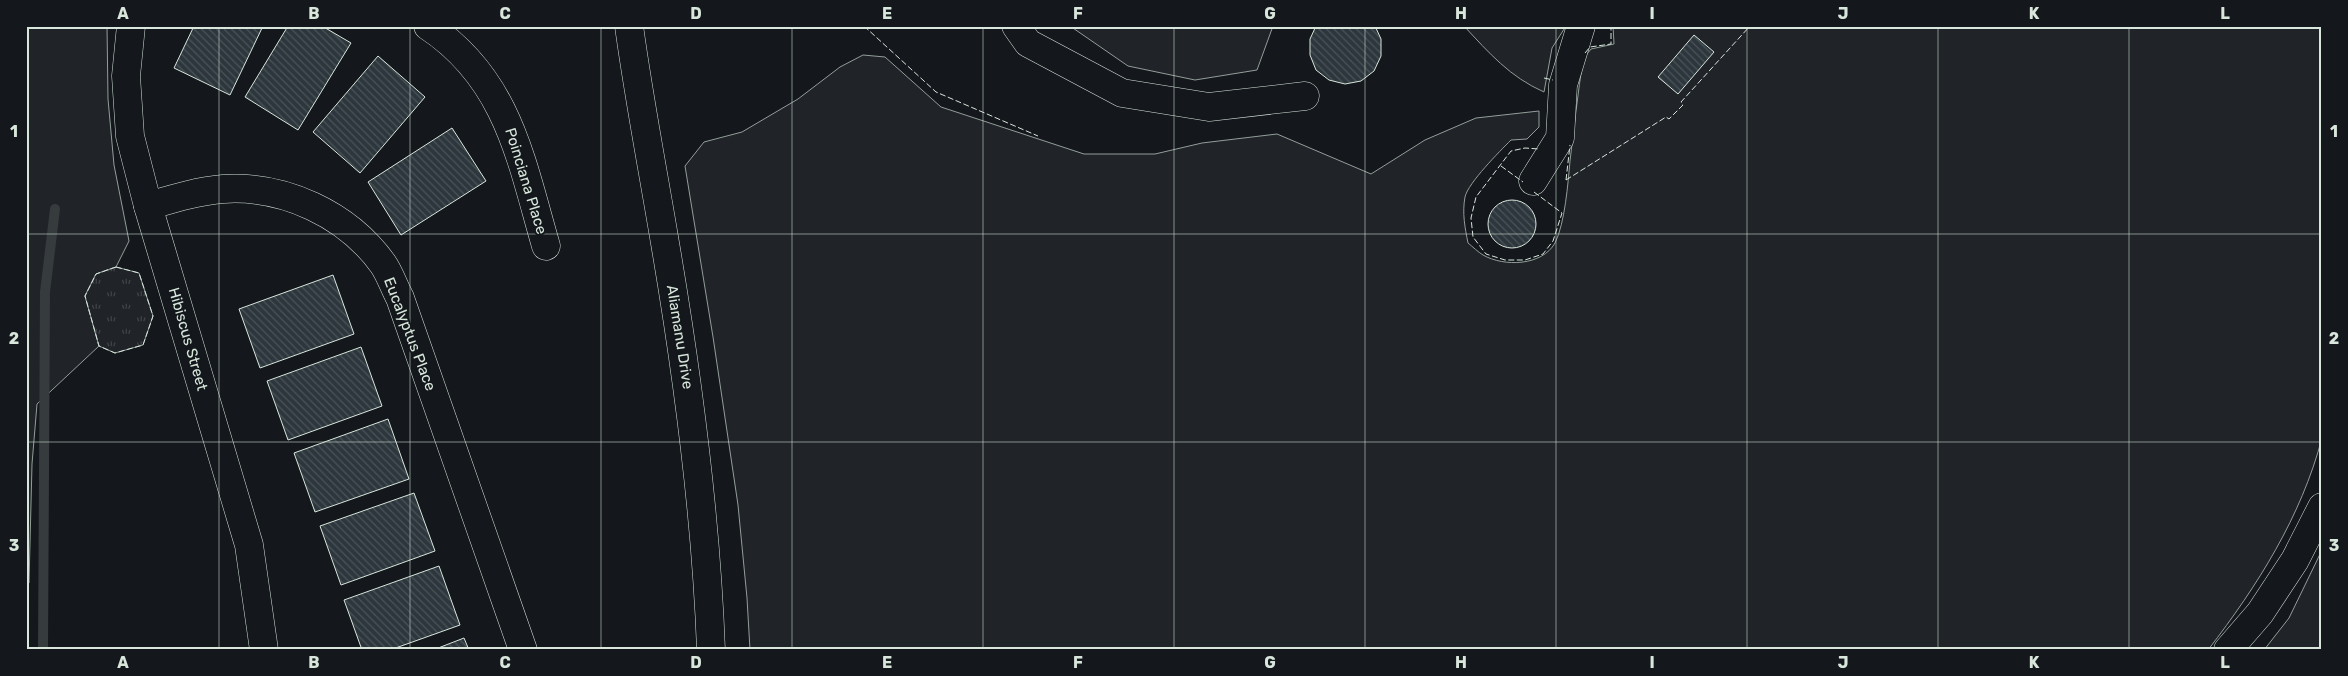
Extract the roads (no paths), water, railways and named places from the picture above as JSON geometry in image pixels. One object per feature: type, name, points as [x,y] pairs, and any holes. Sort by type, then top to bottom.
[{"type":"street","name":"Hibiscus Street","points":[[131,26],[126,76],[130,136],[148,206],[249,545],[264,650]]},
{"type":"street","name":"Poinciana Place","points":[[428,26],[456,46],[476,68],[493,92],[514,135],[546,246]]},
{"type":"street","name":"Aliamanu Drive","points":[[629,26],[690,406],[702,503],[712,650]]},
{"type":"street","points":[[1016,26],[1028,43],[1122,93],[1209,107],[1305,96]]},
{"type":"street","points":[[1533,181],[1560,138],[1563,85],[1581,26]]},
{"type":"street","name":"Eucalyptus Place","points":[[148,206],[184,196],[223,189],[263,190],[296,199],[332,217],[360,238],[383,265],[400,298],[523,650]]},
{"type":"street","points":[[2228,650],[2260,613],[2295,560],[2322,507]]},
{"type":"waterway","points":[[43,650],[45,292],[55,209]]}]
